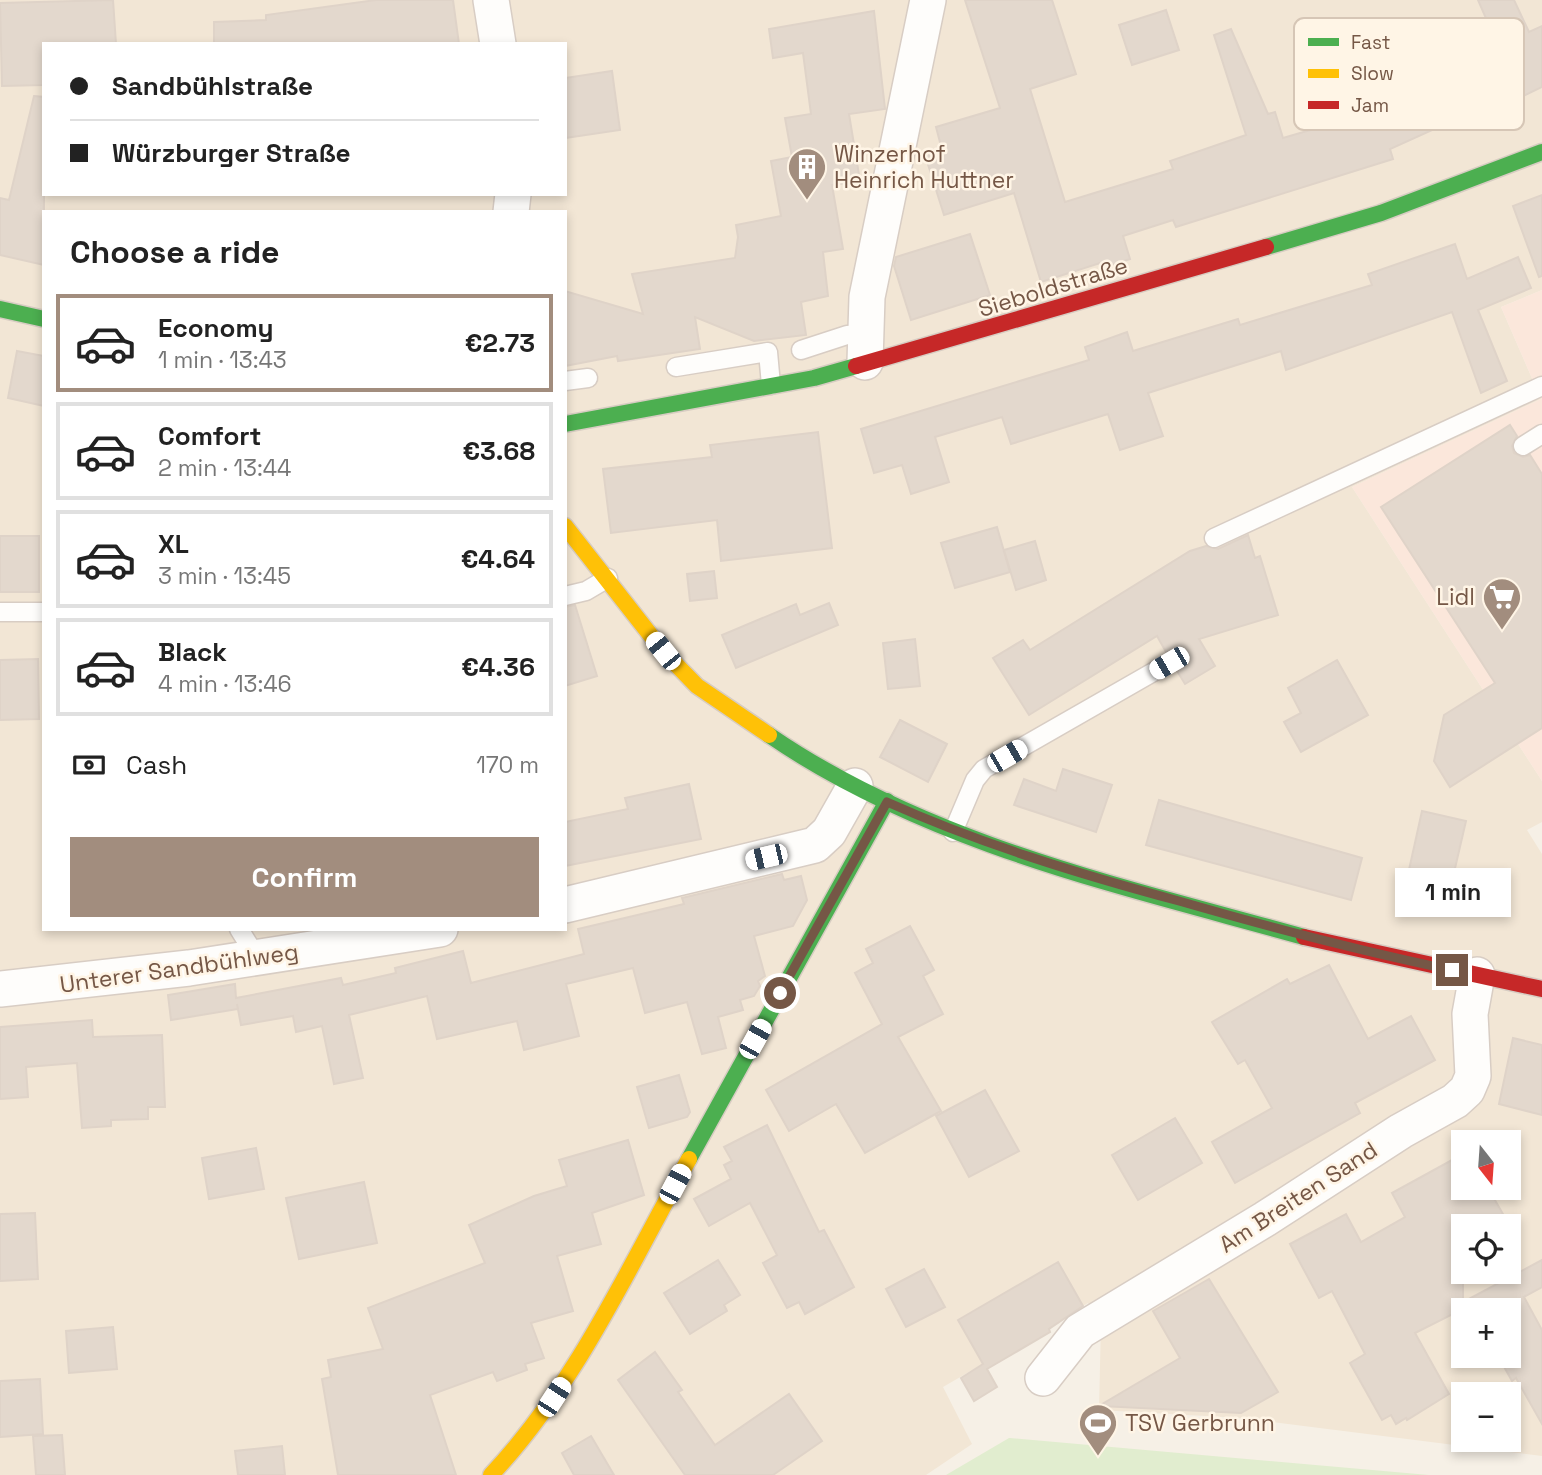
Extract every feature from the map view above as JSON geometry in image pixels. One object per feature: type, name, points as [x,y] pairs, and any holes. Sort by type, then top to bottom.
[{"type":"street","points":[[491,0],[498,42]]},
{"type":"street","points":[[864,348],[867,298],[928,0]]},
{"type":"street","name":"Sieboldstraße","points":[[567,424],[814,379],[864,348],[960,338],[1381,213],[1542,152]]},
{"type":"street","points":[[0,309],[42,319]]},
{"type":"street","points":[[567,528],[663,651],[705,692],[789,749],[887,802],[953,832],[1119,885],[1300,936],[1542,989]]},
{"type":"street","points":[[567,905],[815,845],[829,831],[855,786]]},
{"type":"street","points":[[491,1475],[522,1443],[584,1349],[887,802]]},
{"type":"street","name":"Unterer Sandbühlweg","points":[[0,989],[248,944],[414,931]]},
{"type":"street","name":"Am Breiten Sand","points":[[1043,1378],[1080,1331],[1265,1219],[1401,1131],[1455,1101],[1468,1090],[1473,1076],[1470,1014],[1477,975]]},
{"type":"lane","points":[[801,350],[847,335],[864,348]]},
{"type":"lane","points":[[676,367],[768,352],[771,385]]},
{"type":"lane","points":[[567,380],[588,378]]},
{"type":"lane","points":[[1214,538],[1542,386]]},
{"type":"lane","points":[[1524,446],[1542,434]]},
{"type":"lane","points":[[567,596],[586,591],[608,578]]},
{"type":"lane","points":[[0,612],[42,612]]},
{"type":"lane","points":[[953,832],[975,780],[984,769],[1169,663]]},
{"type":"shaded area","points":[[0,0],[1542,0],[1542,290],[1501,307],[1541,399],[1352,487],[1542,781],[1542,822],[1527,830],[1542,854],[1542,1456],[1510,1452],[1521,1452],[1521,1382],[1451,1382],[1451,1445],[1241,1418],[1099,1410],[1101,1323],[1088,1303],[943,1387],[972,1444],[926,1475],[0,1475]]},
{"type":"shaded area","name":"Lidl","points":[[1542,290],[1542,781],[1352,487],[1541,399],[1501,307]]},
{"type":"green space","name":"TSV Gerbrunn","points":[[1010,1438],[1429,1475],[946,1475]]},
{"type":"building","points":[[113,0],[116,42],[42,42],[42,85],[2,86],[0,3]]},
{"type":"building","points":[[376,0],[453,0],[459,42],[214,42],[214,22],[266,20],[266,15]]},
{"type":"building","points":[[965,0],[1052,0],[1076,74],[1030,89],[1065,202],[1173,169],[1170,161],[1246,135],[1214,35],[1231,29],[1268,114],[1275,112],[1283,138],[1310,130],[1432,130],[1390,149],[1393,159],[1176,227],[1173,220],[1123,236],[1130,259],[1101,268],[1100,263],[1041,282],[1014,193],[944,215],[925,155],[942,150],[936,127],[1000,108]]},
{"type":"building","points":[[1478,0],[1514,0],[1522,18],[1486,18]]},
{"type":"building","points":[[1166,10],[1179,50],[1132,65],[1119,25]]},
{"type":"building","points":[[874,11],[885,109],[849,114],[860,181],[832,185],[843,249],[823,252],[828,296],[801,302],[806,335],[754,341],[695,317],[700,349],[618,361],[617,356],[567,366],[567,292],[643,314],[632,274],[735,258],[738,237],[736,225],[781,216],[771,161],[792,157],[785,118],[811,114],[803,53],[773,58],[769,29]]},
{"type":"building","points":[[1524,21],[1529,32],[1542,26],[1542,87],[1524,96]]},
{"type":"building","points":[[612,71],[620,130],[567,138],[567,78]]},
{"type":"building","points":[[34,96],[42,97],[42,265],[0,255],[0,198],[9,200]]},
{"type":"building","points":[[1542,195],[1542,276],[1539,277],[1513,206]]},
{"type":"building","points":[[970,234],[990,295],[911,320],[894,266],[896,257]]},
{"type":"building","points":[[1455,244],[1467,279],[1518,257],[1531,288],[1478,310],[1507,381],[1481,393],[1452,312],[1286,370],[1281,351],[1148,393],[1163,436],[1120,450],[1108,414],[1011,444],[1002,417],[935,437],[949,482],[911,494],[902,465],[874,473],[861,429],[1089,360],[1085,347],[1127,332],[1133,351],[1238,319],[1240,325],[1372,285],[1368,274]]},
{"type":"building","points":[[17,351],[42,356],[42,406],[8,398]]},
{"type":"building","name":"Lidl","points":[[1510,425],[1517,436],[1512,446],[1514,453],[1523,457],[1530,455],[1542,474],[1542,728],[1450,787],[1434,761],[1444,715],[1495,683],[1381,507]]},
{"type":"building","points":[[818,432],[832,548],[721,561],[717,520],[611,533],[603,469],[712,457],[710,445]]},
{"type":"building","points":[[997,527],[1010,572],[955,588],[941,543]]},
{"type":"building","points":[[1248,535],[1255,558],[1260,556],[1278,615],[1199,639],[1215,666],[1185,684],[1177,671],[1180,664],[1178,657],[1166,652],[1157,636],[1029,715],[993,658],[1023,640],[1030,650],[1190,551],[1206,546],[1218,549]]},
{"type":"building","points":[[0,536],[39,536],[39,592],[0,592]]},
{"type":"building","points":[[1035,541],[1046,580],[1016,590],[1004,550]]},
{"type":"building","points":[[714,571],[717,598],[690,601],[687,574]]},
{"type":"building","points":[[829,603],[838,625],[736,668],[722,635],[796,604],[800,615]]},
{"type":"building","points":[[575,605],[597,676],[567,685],[567,607]]},
{"type":"building","points":[[915,639],[920,686],[888,689],[883,643]]},
{"type":"building","points":[[38,659],[39,719],[0,720],[0,660]]},
{"type":"building","points":[[1337,660],[1368,715],[1301,752],[1284,722],[1301,713],[1288,688]]},
{"type":"building","points":[[900,720],[947,744],[928,782],[880,757]]},
{"type":"building","points":[[1063,769],[1112,785],[1096,832],[1014,805],[1024,779],[1056,791]]},
{"type":"building","points":[[689,784],[701,839],[567,866],[567,822],[628,809],[625,798]]},
{"type":"building","points":[[1159,800],[1362,858],[1351,900],[1146,845]]},
{"type":"building","points":[[1422,811],[1466,821],[1446,907],[1403,897]]},
{"type":"building","points":[[782,874],[784,880],[801,876],[807,900],[793,926],[754,936],[765,976],[758,981],[760,986],[754,996],[740,1000],[743,1010],[718,1017],[726,1048],[702,1054],[687,1002],[645,1013],[633,968],[566,984],[579,1036],[524,1050],[517,1021],[437,1039],[427,996],[349,1015],[363,1078],[334,1084],[322,1026],[296,1032],[293,1016],[241,1025],[238,1009],[171,1020],[168,995],[235,984],[236,998],[341,978],[343,985],[396,973],[395,968],[463,951],[471,983],[584,954],[578,929],[684,904],[682,898]]},
{"type":"building","points":[[910,926],[934,970],[923,976],[943,1014],[898,1037],[941,1111],[865,1153],[836,1104],[789,1131],[766,1090],[882,1024],[855,973],[873,963],[866,949]]},
{"type":"building","points":[[1329,965],[1368,1039],[1411,1016],[1435,1060],[1355,1103],[1360,1113],[1235,1183],[1212,1142],[1272,1108],[1245,1060],[1238,1064],[1212,1022],[1287,979],[1290,984]]},
{"type":"building","points":[[92,1020],[93,1037],[162,1035],[165,1107],[148,1107],[148,1119],[111,1120],[111,1126],[82,1128],[77,1063],[26,1067],[28,1097],[0,1099],[0,1027]]},
{"type":"building","points":[[1513,1038],[1542,1045],[1542,1115],[1499,1104]]},
{"type":"building","points":[[679,1075],[690,1112],[687,1117],[649,1128],[637,1087]]},
{"type":"building","points":[[985,1090],[1019,1151],[969,1177],[936,1116]]},
{"type":"building","points":[[1175,1118],[1202,1163],[1138,1200],[1112,1155]]},
{"type":"building","points":[[767,1125],[819,1232],[824,1230],[854,1287],[805,1314],[799,1302],[787,1308],[763,1263],[777,1255],[750,1203],[709,1226],[694,1199],[731,1179],[724,1165],[732,1161],[724,1147]]},
{"type":"building","points":[[628,1140],[644,1195],[592,1213],[601,1244],[557,1256],[573,1311],[531,1323],[544,1358],[525,1364],[527,1370],[497,1381],[493,1372],[430,1395],[456,1475],[338,1475],[322,1379],[331,1377],[328,1360],[383,1349],[368,1308],[485,1263],[469,1225],[534,1196],[567,1186],[559,1160]]},
{"type":"building","points":[[256,1148],[264,1189],[209,1199],[202,1158]]},
{"type":"building","points":[[1451,1161],[1451,1200],[1495,1200],[1503,1214],[1451,1214],[1451,1284],[1463,1284],[1463,1298],[1451,1298],[1451,1315],[1415,1333],[1449,1394],[1396,1424],[1391,1415],[1382,1420],[1350,1363],[1365,1354],[1332,1291],[1319,1298],[1290,1244],[1346,1214],[1361,1242],[1405,1217],[1392,1193]]},
{"type":"building","points":[[364,1182],[377,1243],[299,1259],[286,1198]]},
{"type":"building","points":[[35,1213],[38,1279],[0,1281],[0,1214]]},
{"type":"building","points":[[718,1260],[740,1295],[724,1305],[727,1311],[690,1334],[664,1293]]},
{"type":"building","points":[[1542,1260],[1542,1287],[1524,1297],[1542,1330],[1542,1424],[1521,1387],[1521,1382],[1516,1378],[1512,1381],[1505,1368],[1521,1368],[1521,1298],[1471,1298],[1497,1284],[1521,1284],[1521,1271]]},
{"type":"building","points":[[1058,1262],[1083,1306],[1049,1329],[1050,1332],[987,1369],[997,1387],[974,1401],[961,1378],[983,1364],[958,1320]]},
{"type":"building","points":[[924,1269],[945,1307],[906,1327],[886,1289]]},
{"type":"building","points":[[1209,1279],[1278,1392],[1241,1413],[1099,1406],[1180,1358],[1153,1311]]},
{"type":"building","points":[[113,1327],[117,1369],[69,1373],[66,1331]]},
{"type":"building","points":[[655,1352],[682,1390],[678,1392],[715,1445],[789,1394],[822,1441],[773,1475],[685,1475],[618,1380]]},
{"type":"building","points":[[40,1379],[43,1434],[0,1437],[0,1381]]},
{"type":"building","points":[[62,1435],[65,1475],[36,1475],[33,1436]]},
{"type":"building","points":[[591,1436],[614,1475],[574,1475],[562,1453]]},
{"type":"building","points":[[282,1446],[285,1475],[238,1475],[235,1451]]},
{"type":"traffic: fast","points":[[1266,247],[1381,213],[1542,152]]},
{"type":"traffic: fast","points":[[0,309],[42,319]]},
{"type":"traffic: fast","points":[[567,424],[814,378],[856,366]]},
{"type":"traffic: fast","points":[[769,735],[830,773],[894,805],[960,833],[1097,879],[1304,937]]},
{"type":"traffic: fast","points":[[689,1159],[887,801]]},
{"type":"traffic: slow","points":[[567,529],[663,651],[697,686],[769,735]]},
{"type":"traffic: slow","points":[[491,1475],[521,1440],[575,1364],[689,1159]]},
{"type":"traffic: jam","points":[[856,366],[1266,247]]},
{"type":"traffic: jam","points":[[1304,937],[1542,989]]},
{"type":"place","name":"Winzerhof Heinrich Huttner","points":[[807,201]]},
{"type":"place","name":"Lidl","points":[[1502,631]]},
{"type":"place","name":"TSV Gerbrunn","points":[[1098,1457]]},
{"type":"route","points":[[780,993],[887,802],[953,832],[1119,885],[1312,939],[1452,970]]}]
